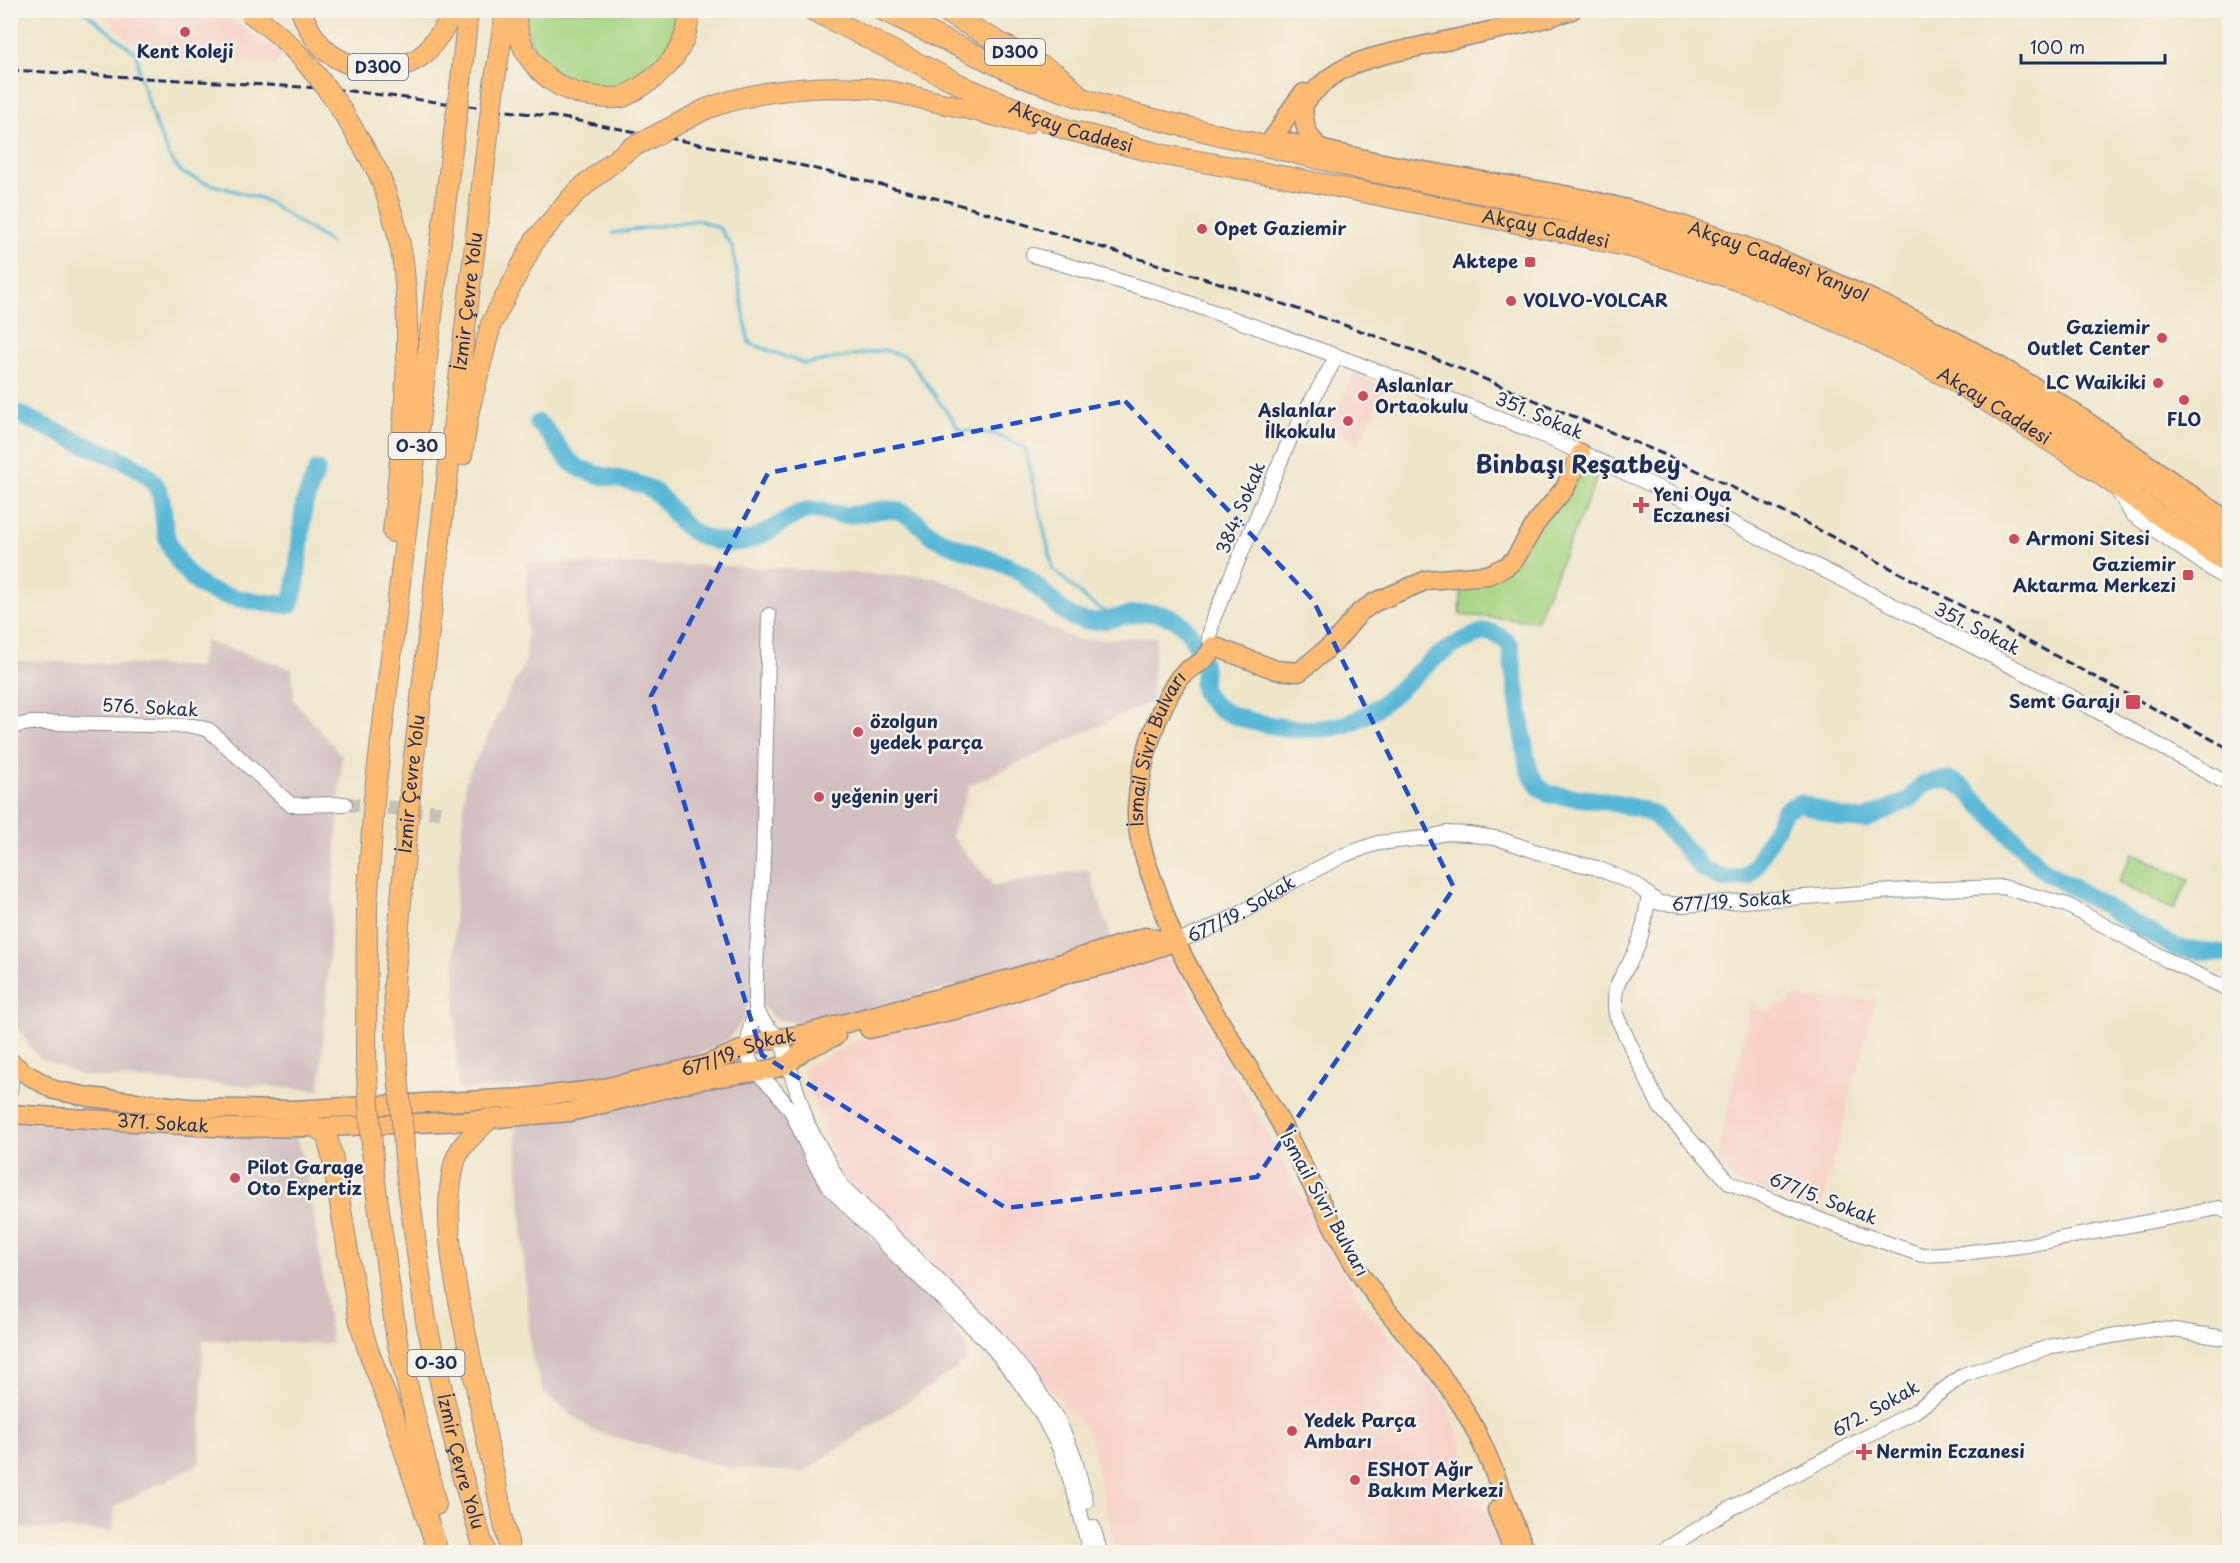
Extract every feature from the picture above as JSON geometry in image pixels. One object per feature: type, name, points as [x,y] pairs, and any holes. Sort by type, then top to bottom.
[{"type":"highway","name":"D300","points":[[301,10],[309,30],[328,52],[349,63],[387,68],[402,67],[425,54],[449,22],[452,10]]},
{"type":"highway","name":"İzmir Çevre Yolu","points":[[451,1552],[430,1487],[397,1341],[374,1175],[366,1061],[367,907],[374,799],[468,10]]},
{"type":"highway","name":"İzmir Çevre Yolu","points":[[485,1552],[462,1475],[426,1321],[406,1170],[397,1061],[394,984],[411,783],[494,85],[506,10]]},
{"type":"highway","points":[[516,10],[516,21],[523,47],[531,63],[543,75],[560,87],[576,93],[608,98],[623,97],[653,80],[666,68],[686,36],[689,10]]},
{"type":"highway","name":"Akçay Caddesi","points":[[812,10],[969,89],[1065,129],[1164,155],[1293,178],[1638,249],[1749,284],[1856,330],[1953,380],[2114,483],[2141,511],[2229,565]]},
{"type":"highway","name":"Akçay Caddesi","points":[[882,10],[1022,77],[1085,99],[1206,132],[1368,171],[1515,200],[1605,221],[1771,274],[1889,326],[1978,372],[2161,492],[2229,541]]},
{"type":"highway","name":"D300","points":[[941,10],[1058,75],[1085,99]]},
{"type":"highway","points":[[248,11],[285,40],[323,82],[350,122],[379,174],[391,207],[404,269],[408,340],[383,655],[383,726]]},
{"type":"highway","points":[[439,548],[491,324],[535,240],[573,196],[629,149],[706,109],[725,102],[780,90],[810,87],[866,88],[949,105],[1050,130],[1065,129]]},
{"type":"highway","points":[[489,1119],[467,1141],[454,1163],[449,1201],[452,1254],[461,1310],[510,1552]]},
{"type":"highway","points":[[315,1127],[326,1134],[332,1155],[359,1319],[438,1552]]},
{"type":"main road","points":[[1272,139],[1282,127],[1296,100],[1326,70],[1359,51],[1532,10]]},
{"type":"main road","points":[[1321,149],[1309,137],[1304,124],[1303,105],[1317,86],[1339,71],[1375,56],[1535,21],[1572,10]]},
{"type":"main road","name":"Akçay Caddesi Yanyol","points":[[1206,132],[1272,139],[1389,164],[1516,185],[1636,211],[1736,243],[1814,273],[1938,332],[2006,370],[2229,522]]},
{"type":"main road","points":[[1211,651],[1276,670],[1299,672],[1334,643],[1359,612],[1375,602],[1426,580],[1488,574],[1507,566],[1515,559],[1536,523],[1565,488],[1581,453]]},
{"type":"main road","name":"İsmail Sivri Bulvarı","points":[[1211,651],[1179,678],[1163,705],[1153,733],[1143,771],[1137,810],[1140,839],[1147,865],[1175,942],[1279,1121],[1303,1170],[1358,1269],[1406,1335],[1455,1396],[1476,1431],[1526,1552]]},
{"type":"main road","name":"677/19. Sokak","points":[[291,1110],[524,1098],[595,1090],[705,1065],[763,1041],[808,1034],[1014,978],[1145,937],[1175,942]]},
{"type":"main road","name":"677/19. Sokak","points":[[315,1127],[489,1119],[570,1112],[673,1086],[756,1072],[788,1064],[804,1050],[832,1037],[972,1006],[1073,972],[1109,964],[1175,942]]},
{"type":"main road","name":"371. Sokak","points":[[10,1062],[54,1090],[89,1097],[189,1108],[291,1110]]},
{"type":"main road","name":"371. Sokak","points":[[10,1114],[229,1128],[315,1127]]},
{"type":"main road","name":"İsmail Sivri Bulvarı","points":[[1455,1396],[1514,1552]]},
{"type":"street","name":"351. Sokak","points":[[1033,255],[1168,296],[1337,356],[1533,431],[1703,508],[2070,696],[2229,785]]},
{"type":"street","name":"384. Sokak","points":[[1211,651],[1209,638],[1213,619],[1226,593],[1253,522],[1290,439],[1337,356]]},
{"type":"street","points":[[2192,495],[2172,490],[2161,492],[2148,499],[2141,511],[2229,582]]},
{"type":"street","points":[[770,615],[763,863],[756,966],[756,1011],[747,1049],[750,1061],[756,1072],[774,1089],[792,1112],[813,1160],[830,1188],[901,1260],[988,1342],[1041,1413],[1061,1451],[1090,1552]]},
{"type":"street","points":[[10,716],[30,723]]},
{"type":"street","points":[[10,727],[30,723]]},
{"type":"street","name":"576. Sokak","points":[[30,723],[135,723],[194,726],[209,730],[291,806],[345,804]]},
{"type":"street","name":"677/19. Sokak","points":[[1175,942],[1238,915],[1288,884],[1344,855],[1378,843],[1425,838],[1446,833],[1469,834],[1500,839],[1555,858],[1597,868],[1635,884],[1659,903],[1683,905],[1909,890],[2003,887],[2067,905],[2167,960],[2229,990]]},
{"type":"street","name":"677/5. Sokak","points":[[1649,895],[1636,949],[1616,987],[1614,1001],[1616,1016],[1660,1107],[1730,1183],[1823,1221],[1922,1255],[1963,1253],[2040,1243],[2219,1208],[2229,1212]]},
{"type":"street","points":[[756,1011],[779,1038],[784,1048],[808,1125],[841,1185],[994,1336],[1028,1376],[1058,1420],[1074,1456],[1100,1552]]},
{"type":"street","points":[[10,1067],[12,1072],[10,1091]]},
{"type":"street","name":"672. Sokak","points":[[1661,1552],[1733,1507],[1914,1412],[1963,1375],[2052,1346],[2152,1329],[2174,1330],[2229,1339]]},
{"type":"highlighted area","points":[[1125,401],[1313,600],[1454,888],[1257,1177],[1006,1208],[762,1055],[651,696],[768,473]]},
{"type":"shaded area","name":"Kent Koleji","points":[[98,11],[216,11],[283,54],[275,65],[209,58],[190,61],[146,56]]},
{"type":"shaded area","points":[[1356,371],[1386,391],[1358,444],[1325,423]]},
{"type":"shaded area","points":[[527,563],[725,566],[935,577],[1078,640],[1156,637],[1151,702],[970,785],[951,836],[994,886],[1088,869],[1113,942],[1057,960],[807,1024],[775,1019],[762,1005],[748,1004],[743,1021],[729,1039],[704,1052],[598,1083],[457,1089],[454,916],[466,779],[526,660]]},
{"type":"shaded area","points":[[205,641],[292,669],[294,701],[342,756],[320,1090],[82,1076],[37,1056],[11,1019],[10,660],[199,667]]},
{"type":"shaded area","points":[[1156,953],[1172,962],[1361,1303],[1447,1404],[1500,1552],[1115,1552],[1090,1434],[916,1243],[844,1185],[802,1069],[846,1045]]},
{"type":"shaded area","points":[[1799,993],[1806,999],[1876,999],[1820,1212],[1736,1182],[1716,1160],[1752,999],[1757,1010],[1772,1012],[1774,1005],[1785,1005]]},
{"type":"shaded area","points":[[746,1079],[768,1093],[786,1118],[822,1187],[940,1307],[965,1343],[967,1361],[803,1473],[726,1467],[593,1431],[544,1393],[531,1355],[515,1124],[694,1091],[721,1081]]},
{"type":"shaded area","points":[[10,1122],[296,1136],[307,1169],[332,1344],[203,1340],[200,1463],[115,1506],[113,1531],[11,1528]]},
{"type":"shaded area","points":[[2223,1510],[2229,1510],[2229,1552],[2225,1552]]},
{"type":"green space","points":[[677,10],[672,38],[657,61],[635,77],[610,85],[582,83],[551,69],[538,56],[531,44],[522,11]]},
{"type":"green space","points":[[1600,471],[1536,621],[1460,615],[1462,583],[1484,582],[1566,496],[1582,473]]},
{"type":"green space","points":[[2133,853],[2189,880],[2174,910],[2118,883]]},
{"type":"waterway","points":[[82,10],[137,54],[139,74],[157,128],[170,158],[182,173],[203,182],[263,199],[331,243]]},
{"type":"waterway","points":[[613,233],[698,220],[719,228],[732,246],[749,343],[805,364],[884,350],[907,357],[960,430],[995,434],[1025,448],[1053,569],[1088,601],[1114,617]]},
{"type":"waterway","points":[[10,410],[117,457],[143,472],[158,490],[167,537],[179,562],[191,577],[205,588],[234,598],[290,605],[296,584],[304,504],[317,470]]},
{"type":"waterway","points":[[538,423],[576,466],[592,473],[640,484],[654,491],[684,525],[710,539],[724,542],[746,541],[807,510],[846,515],[892,510],[909,516],[936,538],[1012,568],[1028,579],[1058,607],[1081,620],[1103,621],[1148,613],[1172,618],[1190,633],[1198,648],[1204,671],[1203,688],[1211,702],[1239,718],[1262,724],[1312,729],[1344,725],[1376,708],[1426,665],[1453,646],[1475,635],[1489,632],[1510,645],[1525,751],[1530,773],[1539,787],[1548,794],[1604,801],[1640,809],[1656,816],[1703,869],[1723,879],[1747,877],[1756,865],[1785,810],[1799,803],[1843,818],[1865,820],[1910,799],[1922,785],[1934,781],[1950,780],[1964,788],[2046,872],[2176,948],[2230,954]]},
{"type":"tunnel","points":[[345,804],[440,812]]},
{"type":"railway","points":[[10,70],[335,89],[563,118],[767,157],[947,201],[1233,287],[1444,362],[1663,454],[1808,524],[2230,749]]},
{"type":"place","name":"Kent Koleji","points":[[185,32]]},
{"type":"place","name":"Opet Gaziemir","points":[[1202,229]]},
{"type":"place","name":"Aktepe","points":[[1530,262]]},
{"type":"place","name":"VOLVO-VOLCAR","points":[[1511,301]]},
{"type":"place","name":"Gaziemir Outlet Center","points":[[2162,338]]},
{"type":"place","name":"LC Waikiki","points":[[2158,383]]},
{"type":"place","name":"Aslanlar Ortaokulu","points":[[1363,396]]},
{"type":"place","name":"FLO","points":[[2184,400]]},
{"type":"place","name":"Aslanlar İlkokulu","points":[[1348,421]]},
{"type":"place","name":"Yeni Oya Eczanesi","points":[[1641,505]]},
{"type":"place","name":"Armoni Sitesi","points":[[2014,539]]},
{"type":"place","name":"Gaziemir Aktarma Merkezi","points":[[2188,575]]},
{"type":"place","name":"Semt Garajı","points":[[2133,702]]},
{"type":"place","name":"özolgun yedek parça","points":[[858,732]]},
{"type":"place","name":"yeğenin yeri","points":[[819,797]]},
{"type":"place","name":"Pilot Garage Oto Expertiz","points":[[235,1178]]},
{"type":"place","name":"Yedek Parça Ambarı","points":[[1292,1431]]},
{"type":"place","name":"Nermin Eczanesi","points":[[1864,1452]]},
{"type":"place","name":"ESHOT Ağır Bakım Merkezi","points":[[1355,1480]]},
{"type":"district","name":"Binbaşı Reşatbey","points":[[1578,465]]}]
